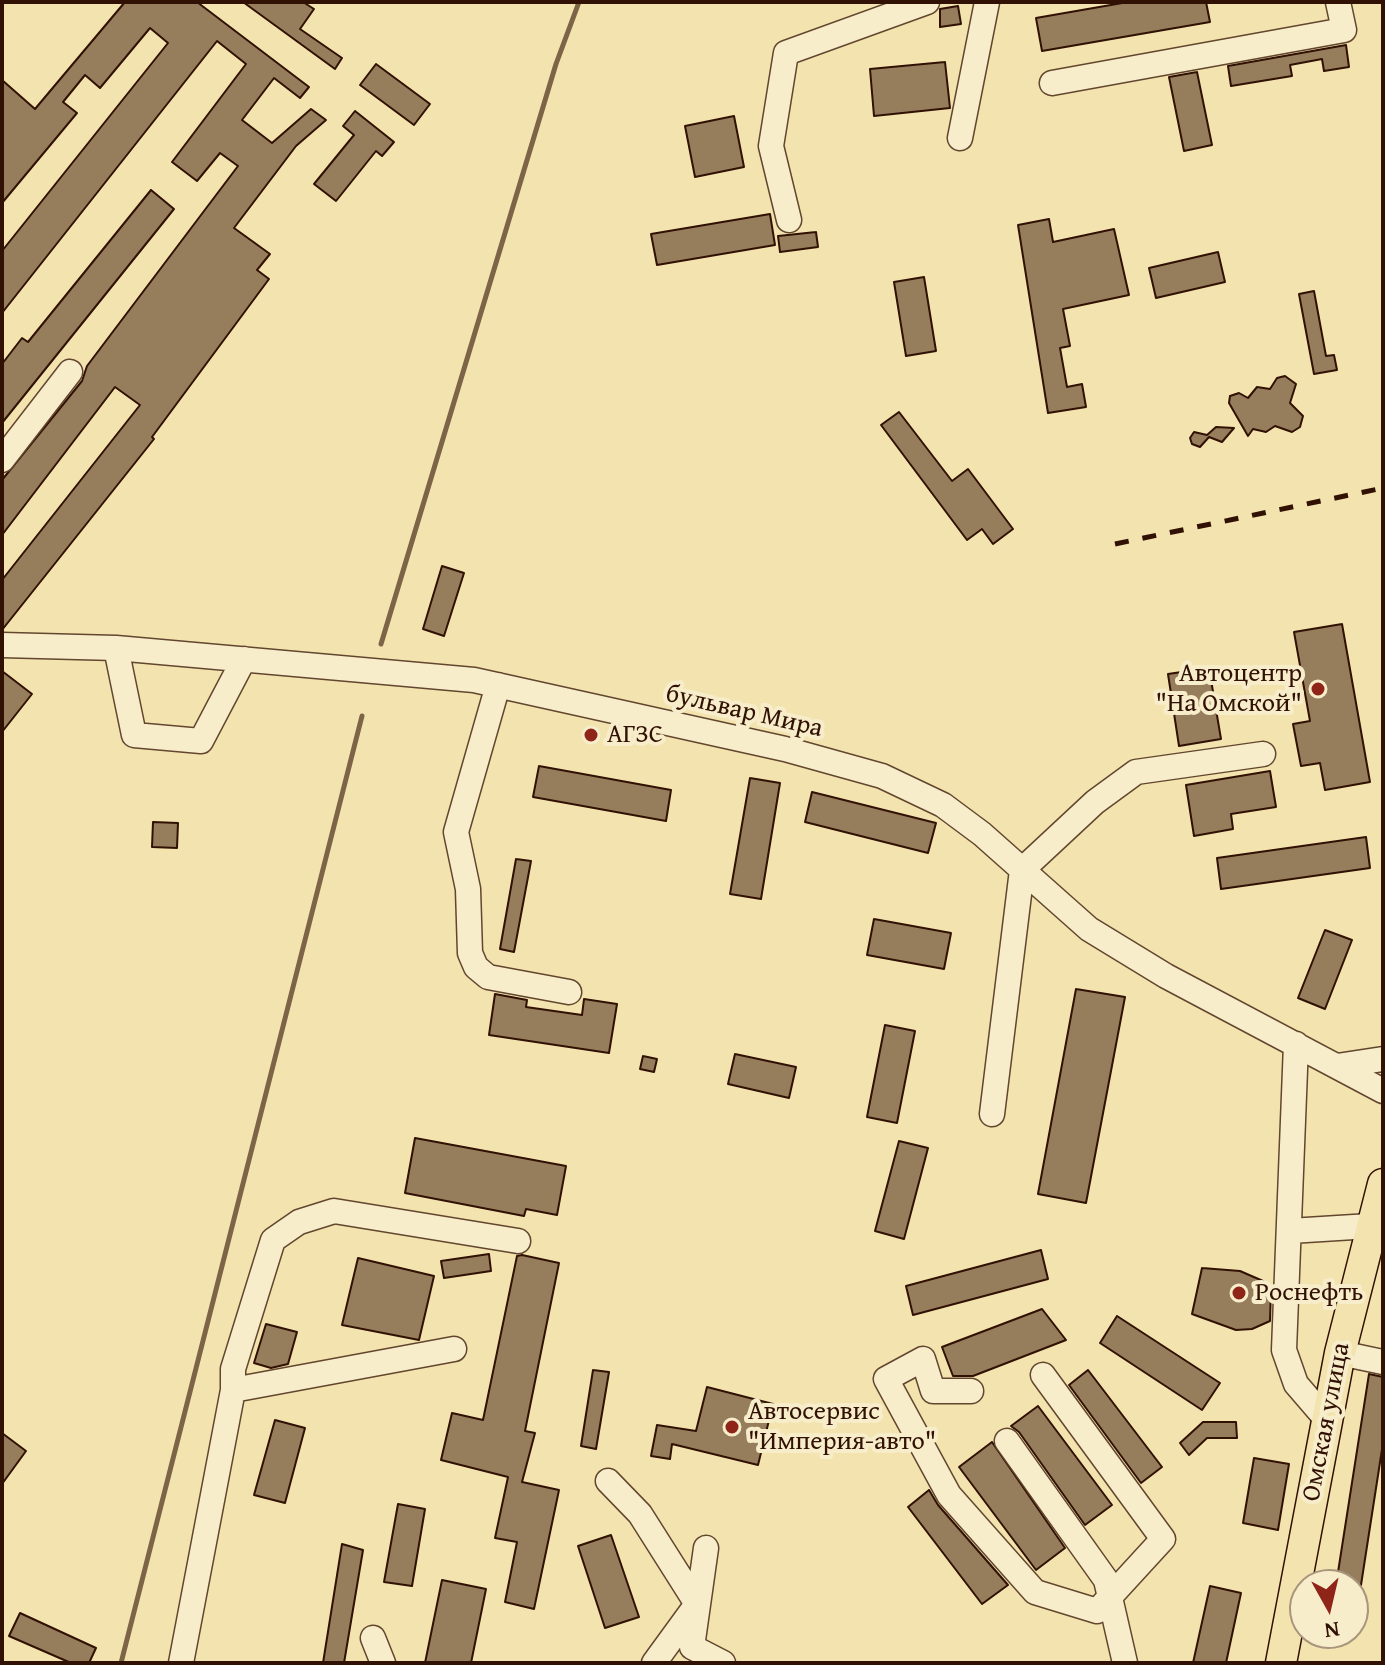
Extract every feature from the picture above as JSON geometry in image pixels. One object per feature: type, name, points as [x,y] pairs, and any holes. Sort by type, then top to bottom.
[{"type":"main road","name":"Омская улица","points":[[1281,1663],[1340,1353],[1383,1184]]},
{"type":"street","points":[[789,220],[771,146],[786,53],[927,2]]},
{"type":"street","points":[[960,138],[987,2]]},
{"type":"street","points":[[1052,83],[1344,30],[1338,2]]},
{"type":"street","points":[[2,460],[70,372]]},
{"type":"street","name":"бульвар Мира","points":[[2,645],[116,648],[474,680],[785,749],[882,776],[943,805],[1089,929],[1166,976],[1383,1091]]},
{"type":"street","points":[[116,648],[134,735],[188,740],[201,741],[244,659]]},
{"type":"street","points":[[498,685],[456,832],[468,889],[470,953],[476,967],[488,977],[569,992]]},
{"type":"street","points":[[992,1114],[1022,870],[1095,802],[1136,772],[1263,754]]},
{"type":"street","points":[[1296,1044],[1284,1350],[1296,1384],[1327,1420]]},
{"type":"street","points":[[1337,1066],[1383,1059]]},
{"type":"street","points":[[181,1663],[233,1390],[233,1369],[273,1240],[299,1222],[334,1211],[518,1241]]},
{"type":"street","points":[[1290,1231],[1370,1226]]},
{"type":"street","points":[[233,1390],[454,1349]]},
{"type":"street","points":[[1340,1353],[1383,1362]]},
{"type":"street","points":[[971,1391],[933,1391],[923,1359],[886,1379],[949,1495],[1035,1592],[1097,1611],[1163,1539],[1043,1375]]},
{"type":"street","points":[[1007,1441],[1106,1580],[1125,1663]]},
{"type":"street","points":[[608,1481],[640,1514],[697,1604]]},
{"type":"street","points":[[706,1548],[692,1647],[723,1663]]},
{"type":"street","points":[[654,1663],[697,1604]]},
{"type":"street","points":[[373,1638],[383,1663]]},
{"type":"building","points":[[125,2],[197,2],[309,87],[300,98],[274,78],[242,120],[272,143],[311,109],[326,120],[296,146],[234,228],[270,254],[257,270],[269,279],[152,437],[154,439],[2,630],[2,580],[140,405],[115,387],[2,535],[2,480],[82,381],[87,366],[238,166],[220,153],[197,181],[172,162],[246,64],[217,41],[2,313],[2,251],[168,43],[150,28],[100,88],[85,75],[63,102],[77,113],[2,203],[2,80],[35,109]]},
{"type":"building","points":[[243,2],[303,2],[314,9],[300,29],[342,58],[335,69]]},
{"type":"building","points":[[1128,2],[1206,2],[1210,22],[1042,51],[1036,18]]},
{"type":"building","points":[[958,6],[961,24],[940,27],[940,9]]},
{"type":"building","points":[[1346,45],[1349,67],[1324,71],[1322,59],[1290,65],[1292,76],[1231,86],[1228,66]]},
{"type":"building","points":[[945,62],[950,108],[874,116],[870,69]]},
{"type":"building","points":[[376,64],[430,104],[414,125],[360,85]]},
{"type":"building","points":[[1197,72],[1212,145],[1184,151],[1169,77]]},
{"type":"building","points":[[355,111],[394,142],[382,156],[376,151],[336,201],[314,184],[354,135],[343,126]]},
{"type":"building","points":[[734,116],[744,167],[695,177],[685,126]]},
{"type":"building","points":[[151,190],[174,209],[2,423],[2,364],[22,338],[28,342]]},
{"type":"building","points":[[770,214],[775,245],[657,265],[651,234]]},
{"type":"building","points":[[1049,219],[1053,242],[1114,229],[1129,295],[1063,309],[1070,346],[1060,348],[1067,387],[1082,384],[1086,407],[1048,413],[1018,225]]},
{"type":"building","points":[[816,232],[818,247],[780,252],[778,236]]},
{"type":"building","points":[[1218,252],[1225,282],[1156,298],[1149,268]]},
{"type":"building","points":[[924,277],[936,351],[906,356],[894,282]]},
{"type":"building","points":[[1314,291],[1326,356],[1334,355],[1337,370],[1314,374],[1299,294]]},
{"type":"building","points":[[1285,376],[1296,384],[1290,403],[1303,416],[1300,427],[1292,432],[1275,426],[1266,432],[1253,429],[1248,436],[1229,403],[1230,396],[1239,393],[1248,398],[1257,387],[1270,389],[1277,378]]},
{"type":"building","points":[[899,412],[952,481],[968,469],[1013,529],[993,544],[982,529],[967,540],[881,425]]},
{"type":"building","points":[[1216,427],[1234,428],[1222,442],[1209,437],[1200,447],[1192,444],[1190,438],[1194,432],[1207,435]]},
{"type":"building","points":[[442,566],[464,573],[444,636],[423,629]]},
{"type":"building","points":[[1342,624],[1370,782],[1325,790],[1320,763],[1301,766],[1293,724],[1310,721],[1294,632]]},
{"type":"building","points":[[1209,668],[1221,739],[1179,746],[1168,674]]},
{"type":"building","points":[[2,671],[32,694],[2,732]]},
{"type":"building","points":[[539,766],[671,790],[666,821],[533,797]]},
{"type":"building","points":[[1270,771],[1276,807],[1231,814],[1233,829],[1194,836],[1186,785]]},
{"type":"building","points":[[750,778],[780,783],[761,899],[730,894]]},
{"type":"building","points":[[812,792],[936,823],[928,853],[805,822]]},
{"type":"building","points":[[153,822],[178,823],[177,848],[152,847]]},
{"type":"building","points":[[1366,837],[1370,868],[1221,889],[1217,858]]},
{"type":"building","points":[[516,859],[531,861],[514,952],[500,949]]},
{"type":"building","points":[[874,919],[951,933],[944,969],[867,955]]},
{"type":"building","points":[[1325,930],[1352,940],[1325,1009],[1298,998]]},
{"type":"building","points":[[1076,989],[1125,997],[1086,1203],[1038,1194]]},
{"type":"building","points":[[495,994],[527,1000],[526,1007],[582,1015],[584,999],[617,1004],[609,1053],[489,1035]]},
{"type":"building","points":[[885,1025],[915,1031],[897,1123],[867,1117]]},
{"type":"building","points":[[735,1054],[796,1067],[789,1098],[728,1084]]},
{"type":"building","points":[[643,1056],[657,1059],[654,1072],[640,1069]]},
{"type":"building","points":[[415,1138],[566,1166],[557,1215],[526,1209],[524,1216],[405,1193]]},
{"type":"building","points":[[899,1141],[928,1148],[904,1239],[875,1231]]},
{"type":"building","points":[[1041,1250],[1048,1279],[913,1315],[906,1286]]},
{"type":"building","points":[[489,1254],[491,1271],[444,1278],[441,1261]]},
{"type":"building","points":[[517,1256],[559,1263],[525,1431],[535,1433],[522,1482],[559,1490],[534,1609],[505,1602],[517,1542],[495,1538],[508,1477],[441,1460],[452,1413],[483,1420]]},
{"type":"building","points":[[358,1258],[434,1276],[419,1340],[342,1325]]},
{"type":"building","points":[[1202,1268],[1240,1271],[1263,1281],[1271,1289],[1270,1321],[1252,1329],[1236,1330],[1192,1314]]},
{"type":"building","points":[[1042,1309],[1066,1340],[973,1376],[953,1376],[942,1347]]},
{"type":"building","points":[[1117,1316],[1220,1383],[1202,1410],[1100,1343]]},
{"type":"building","points":[[266,1324],[297,1332],[288,1364],[271,1368],[254,1363]]},
{"type":"building","points":[[593,1370],[609,1372],[596,1449],[581,1446]]},
{"type":"building","points":[[1088,1370],[1162,1467],[1141,1483],[1069,1385]]},
{"type":"building","points":[[1369,1374],[1383,1377],[1383,1443],[1363,1569],[1339,1569]]},
{"type":"building","name":"Автосервис \"Империя-авто\"","points":[[707,1387],[773,1404],[758,1465],[672,1444],[670,1459],[651,1456],[657,1425],[696,1431]]},
{"type":"building","points":[[1038,1406],[1112,1505],[1085,1525],[1019,1432],[1011,1426]]},
{"type":"building","points":[[275,1420],[305,1428],[285,1503],[254,1495]]},
{"type":"building","points":[[1203,1422],[1236,1422],[1237,1438],[1207,1438],[1189,1455],[1180,1443]]},
{"type":"building","points":[[2,1433],[26,1451],[2,1484]]},
{"type":"building","points":[[992,1442],[1065,1548],[1036,1570],[959,1467]]},
{"type":"building","points":[[1254,1458],[1289,1464],[1278,1530],[1243,1523]]},
{"type":"building","points":[[929,1490],[938,1505],[1008,1585],[982,1604],[908,1507]]},
{"type":"building","points":[[398,1504],[425,1509],[412,1586],[384,1582]]},
{"type":"building","points":[[611,1535],[639,1617],[605,1628],[578,1546]]},
{"type":"building","points":[[342,1544],[363,1550],[344,1663],[323,1663]]},
{"type":"building","points":[[442,1580],[486,1589],[471,1663],[425,1663]]},
{"type":"building","points":[[1210,1586],[1241,1593],[1226,1663],[1193,1663]]},
{"type":"building","points":[[20,1613],[96,1648],[89,1663],[71,1663],[9,1636]]},
{"type":"waterway","points":[[381,644],[556,64],[579,2]]},
{"type":"waterway","points":[[121,1663],[362,716]]},
{"type":"railway","points":[[1115,544],[1383,488]]},
{"type":"place","name":"Автоцентр \"На Омской\"","points":[[1318,689]]},
{"type":"place","name":"АГЗС","points":[[591,735]]},
{"type":"place","name":"Роснефть","points":[[1239,1293]]},
{"type":"place","name":"Автосервис \"Империя-авто\"","points":[[732,1427]]}]
